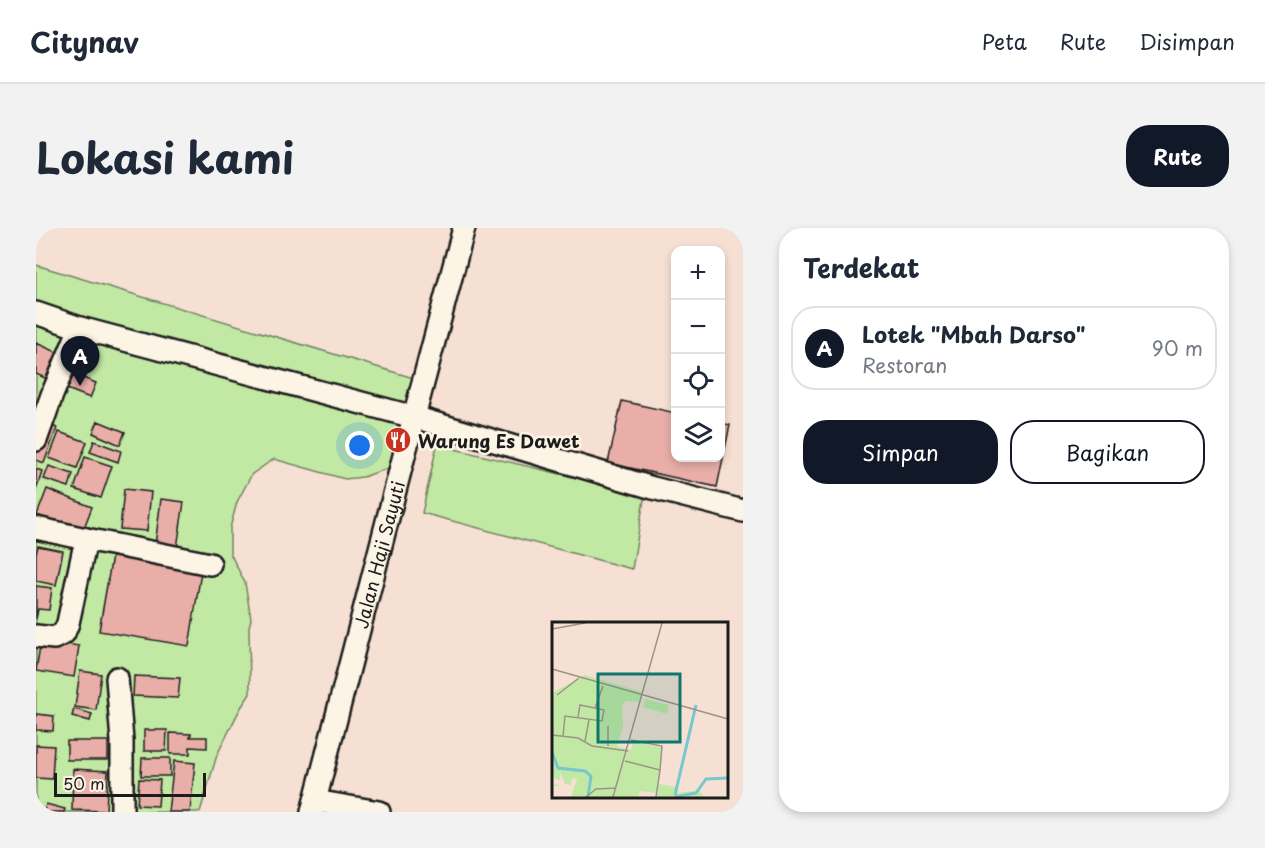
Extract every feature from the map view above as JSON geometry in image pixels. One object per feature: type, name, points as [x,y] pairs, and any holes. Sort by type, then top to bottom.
[{"type":"street","name":"Jalan Haji Sayuti","points":[[314,806],[464,228]]},
{"type":"street","points":[[36,313],[80,328],[414,417],[653,488],[743,511]]},
{"type":"street","points":[[36,440],[80,328]]},
{"type":"street","points":[[36,528],[210,564]]},
{"type":"street","points":[[36,636],[54,638],[64,633],[86,539]]},
{"type":"street","points":[[117,678],[122,741],[122,812]]},
{"type":"street","points":[[314,806],[379,812]]},
{"type":"green space","points":[[36,265],[417,379],[398,465],[363,477],[345,479],[274,459],[252,474],[237,502],[230,528],[230,553],[245,583],[251,619],[249,627],[250,694],[217,755],[200,812],[36,812]]},
{"type":"green space","points":[[437,445],[645,494],[632,569],[422,513]]},
{"type":"building","points":[[36,343],[66,356],[54,382],[36,374]]},
{"type":"building","points":[[73,374],[96,383],[90,398],[67,389]]},
{"type":"building","points":[[622,401],[671,412],[671,462],[722,462],[717,487],[608,463]]},
{"type":"building","points":[[98,421],[125,432],[120,445],[93,433]]},
{"type":"building","points":[[47,424],[57,428],[44,463],[36,460],[36,454]]},
{"type":"building","points":[[725,424],[730,425],[725,449]]},
{"type":"building","points":[[59,432],[87,442],[77,468],[49,458]]},
{"type":"building","points":[[94,441],[121,451],[118,462],[90,452]]},
{"type":"building","points":[[85,457],[112,466],[101,498],[74,489]]},
{"type":"building","points":[[49,466],[73,474],[69,487],[44,479]]},
{"type":"building","points":[[36,469],[42,471],[36,490]]},
{"type":"building","points":[[47,489],[92,507],[82,533],[37,515]]},
{"type":"building","points":[[124,489],[151,492],[147,531],[120,529]]},
{"type":"building","points":[[161,499],[184,502],[177,548],[155,545]]},
{"type":"building","points":[[38,546],[63,551],[56,585],[36,581]]},
{"type":"building","points":[[112,556],[201,572],[189,646],[99,631]]},
{"type":"building","points":[[36,586],[52,588],[49,610],[38,609],[36,619]]},
{"type":"building","points":[[41,640],[79,646],[74,677],[36,671]]},
{"type":"building","points":[[80,671],[101,674],[96,710],[75,707]]},
{"type":"building","points":[[134,676],[180,678],[178,698],[133,696]]},
{"type":"building","points":[[74,709],[92,714],[90,721],[72,716]]},
{"type":"building","points":[[36,714],[54,716],[53,731],[36,730]]},
{"type":"building","points":[[144,730],[167,730],[166,751],[144,751]]},
{"type":"building","points":[[170,733],[191,734],[190,737],[207,737],[207,748],[190,747],[190,754],[170,754]]},
{"type":"building","points":[[67,741],[108,741],[108,760],[67,760]]},
{"type":"building","points":[[36,745],[54,746],[52,779],[36,778]]},
{"type":"building","points":[[142,758],[170,758],[170,776],[141,776]]},
{"type":"building","points":[[174,761],[195,763],[190,812],[168,812]]},
{"type":"building","points":[[73,769],[108,771],[106,811],[72,810]]},
{"type":"building","points":[[139,779],[160,780],[158,806],[137,805]]},
{"type":"building","points":[[46,804],[65,809],[64,812],[44,812]]},
{"type":"place","name":"Lotek \"Mbah Darso\"","points":[[80,386]]},
{"type":"place","name":"Warung Es Dawet","points":[[398,440]]}]
